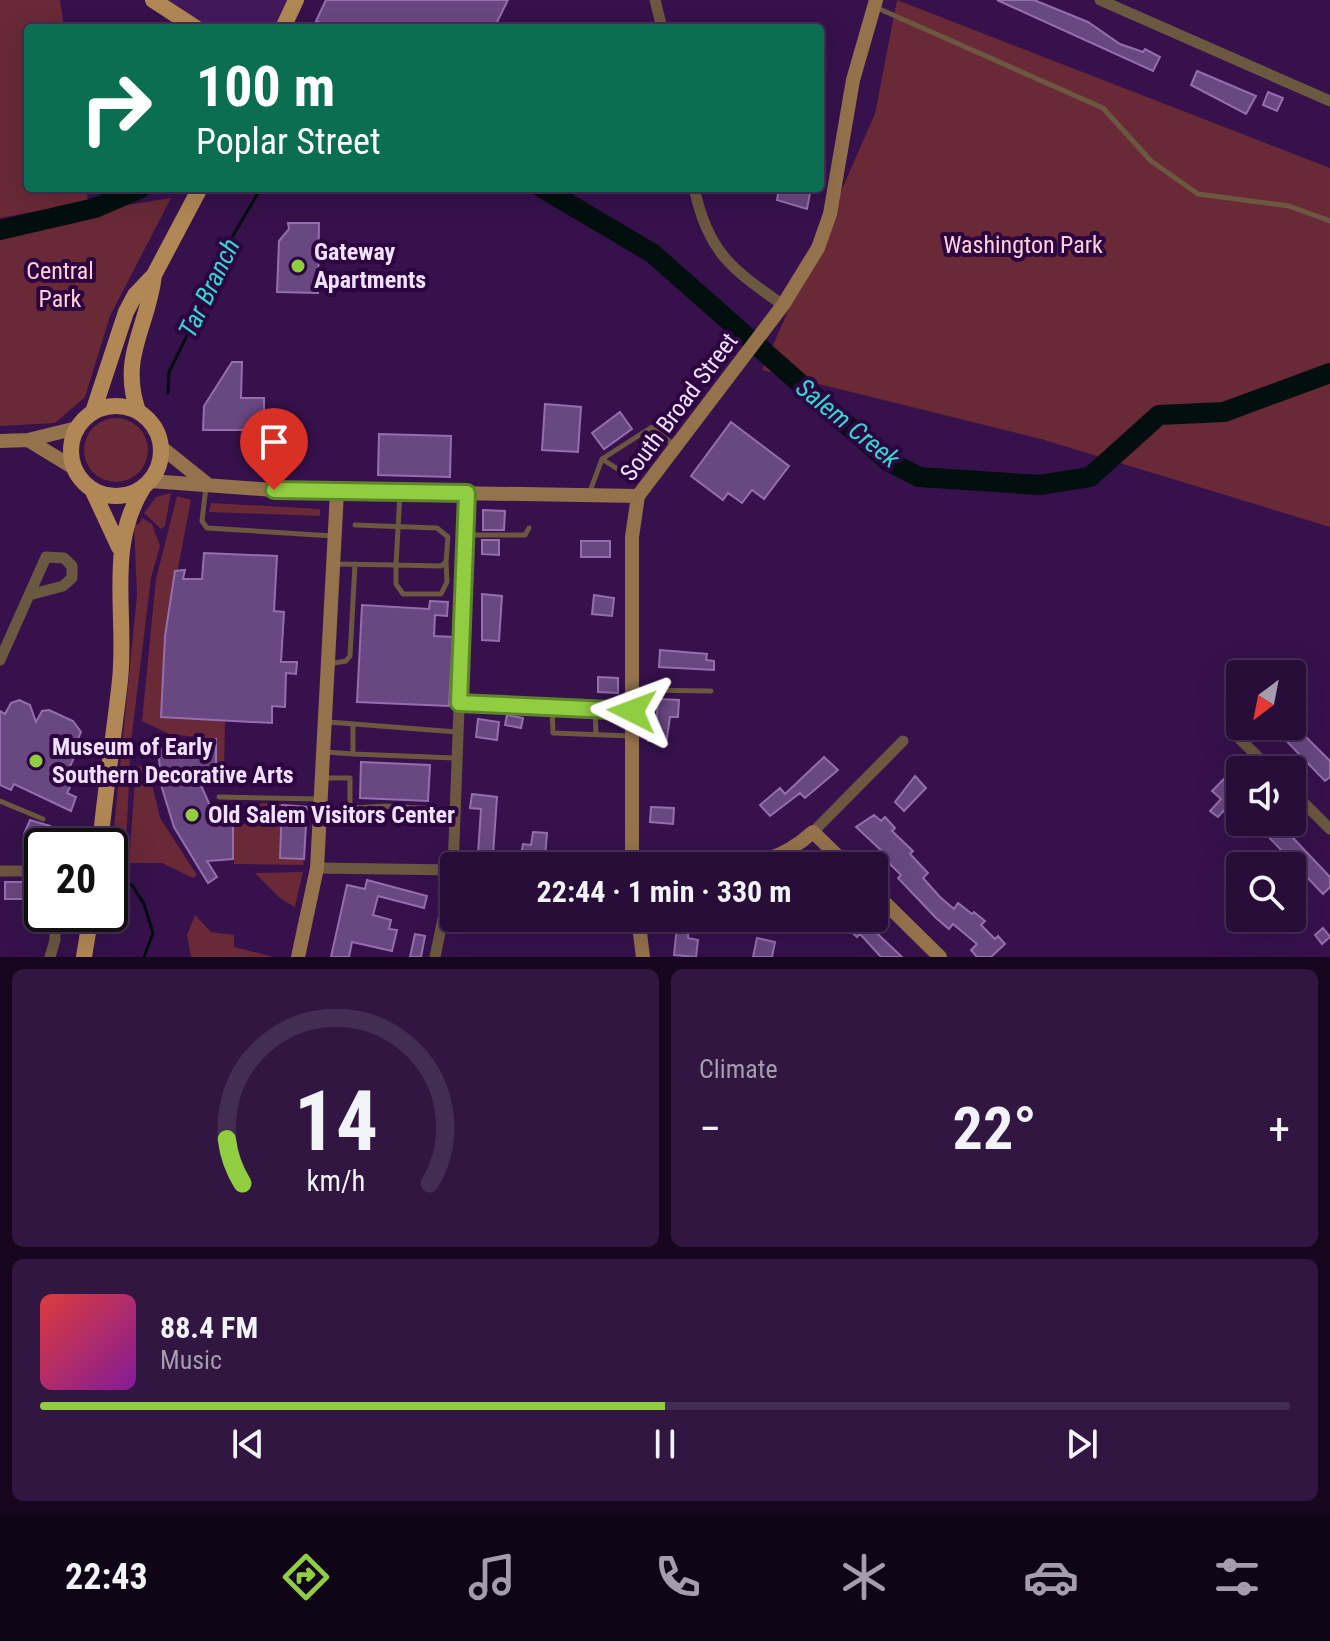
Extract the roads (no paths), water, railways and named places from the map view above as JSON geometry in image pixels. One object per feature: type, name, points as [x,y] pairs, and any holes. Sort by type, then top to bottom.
[{"type":"main road","points":[[153,0],[190,24]]},
{"type":"main road","points":[[285,24],[296,0]]},
{"type":"main road","points":[[119,547],[92,489],[74,468],[72,441],[77,428],[93,412],[126,312],[135,295],[154,275],[198,192]]},
{"type":"main road","points":[[102,828],[120,680],[119,547],[133,504],[161,459],[158,433],[138,411],[129,386],[130,368],[151,302],[154,275]]},
{"type":"main road","points":[[93,412],[116,406],[138,411]]},
{"type":"main road","points":[[92,489],[118,497],[147,485]]},
{"type":"main road","points":[[84,957],[88,932]]},
{"type":"street","points":[[655,0],[661,24]]},
{"type":"street","points":[[1100,0],[1330,101]]},
{"type":"street","name":"South Broad Street","points":[[632,852],[632,537],[638,496],[783,305],[818,248],[830,214],[853,80],[875,3]]},
{"type":"street","points":[[695,192],[701,220],[715,247],[741,275],[783,305]]},
{"type":"street","points":[[0,441],[28,440],[77,428]]},
{"type":"street","points":[[28,440],[74,468]]},
{"type":"street","points":[[161,447],[206,483]]},
{"type":"street","points":[[147,485],[206,483],[232,488],[337,492],[638,496]]},
{"type":"street","points":[[298,957],[317,868],[337,492]]},
{"type":"street","points":[[455,852],[467,493]]},
{"type":"street","points":[[0,660],[29,595]]},
{"type":"street","points":[[1241,740],[1257,756]]},
{"type":"street","points":[[789,852],[813,832],[903,741]]},
{"type":"street","points":[[1306,805],[1330,829]]},
{"type":"street","points":[[813,832],[834,852]]},
{"type":"street","points":[[317,868],[440,870]]},
{"type":"street","points":[[0,871],[24,871]]},
{"type":"street","points":[[888,906],[940,957]]},
{"type":"street","points":[[50,957],[55,932]]},
{"type":"street","points":[[435,957],[440,932]]},
{"type":"street","points":[[640,932],[643,957]]},
{"type":"lane","points":[[875,3],[1103,108],[1151,161],[1198,194],[1289,206],[1330,221]]},
{"type":"lane","points":[[589,495],[602,459],[652,427],[676,446]]},
{"type":"lane","points":[[602,459],[619,470],[645,455],[661,434]]},
{"type":"lane","points":[[206,483],[202,521],[207,528],[334,537]]},
{"type":"lane","points":[[355,525],[398,526],[437,528],[442,531],[448,537],[446,589],[435,596],[409,596],[398,590],[396,565],[398,526],[400,492]]},
{"type":"lane","points":[[466,535],[525,535],[529,528]]},
{"type":"lane","points":[[333,564],[441,566],[446,562]]},
{"type":"lane","points":[[328,664],[346,661],[350,656],[355,564]]},
{"type":"lane","points":[[632,690],[711,691]]},
{"type":"lane","points":[[459,703],[632,711]]},
{"type":"lane","points":[[552,707],[553,733],[632,736]]},
{"type":"lane","points":[[595,709],[596,735]]},
{"type":"lane","points":[[325,722],[458,732]]},
{"type":"lane","points":[[353,726],[353,754]]},
{"type":"lane","points":[[323,752],[458,758]]},
{"type":"lane","points":[[322,778],[350,778],[350,810]]},
{"type":"lane","points":[[219,797],[321,804],[350,810],[385,806],[456,810]]},
{"type":"lane","points":[[0,801],[43,819]]},
{"type":"waterway","name":"Salem Creek","points":[[0,230],[95,208],[132,192]]},
{"type":"waterway","name":"Tar Branch","points":[[168,393],[169,372],[205,299],[215,266],[259,192]]},
{"type":"waterway","name":"Salem Creek","points":[[549,192],[652,253],[888,461],[919,477],[1039,485],[1090,477],[1159,415],[1224,412],[1330,373]]},
{"type":"waterway","name":"Tar Branch","points":[[128,884],[132,885],[144,904],[153,933],[144,957]]},
{"type":"place","name":"Gateway Apartments","points":[[298,266]]},
{"type":"place","name":"Museum of Early Southern Decorative Arts","points":[[36,761]]},
{"type":"place","name":"Old Salem Visitors Center","points":[[192,815]]},
{"type":"park label","name":"Washington Park","points":[[1023,245]]},
{"type":"park label","name":"Central Park","points":[[60,285]]}]
